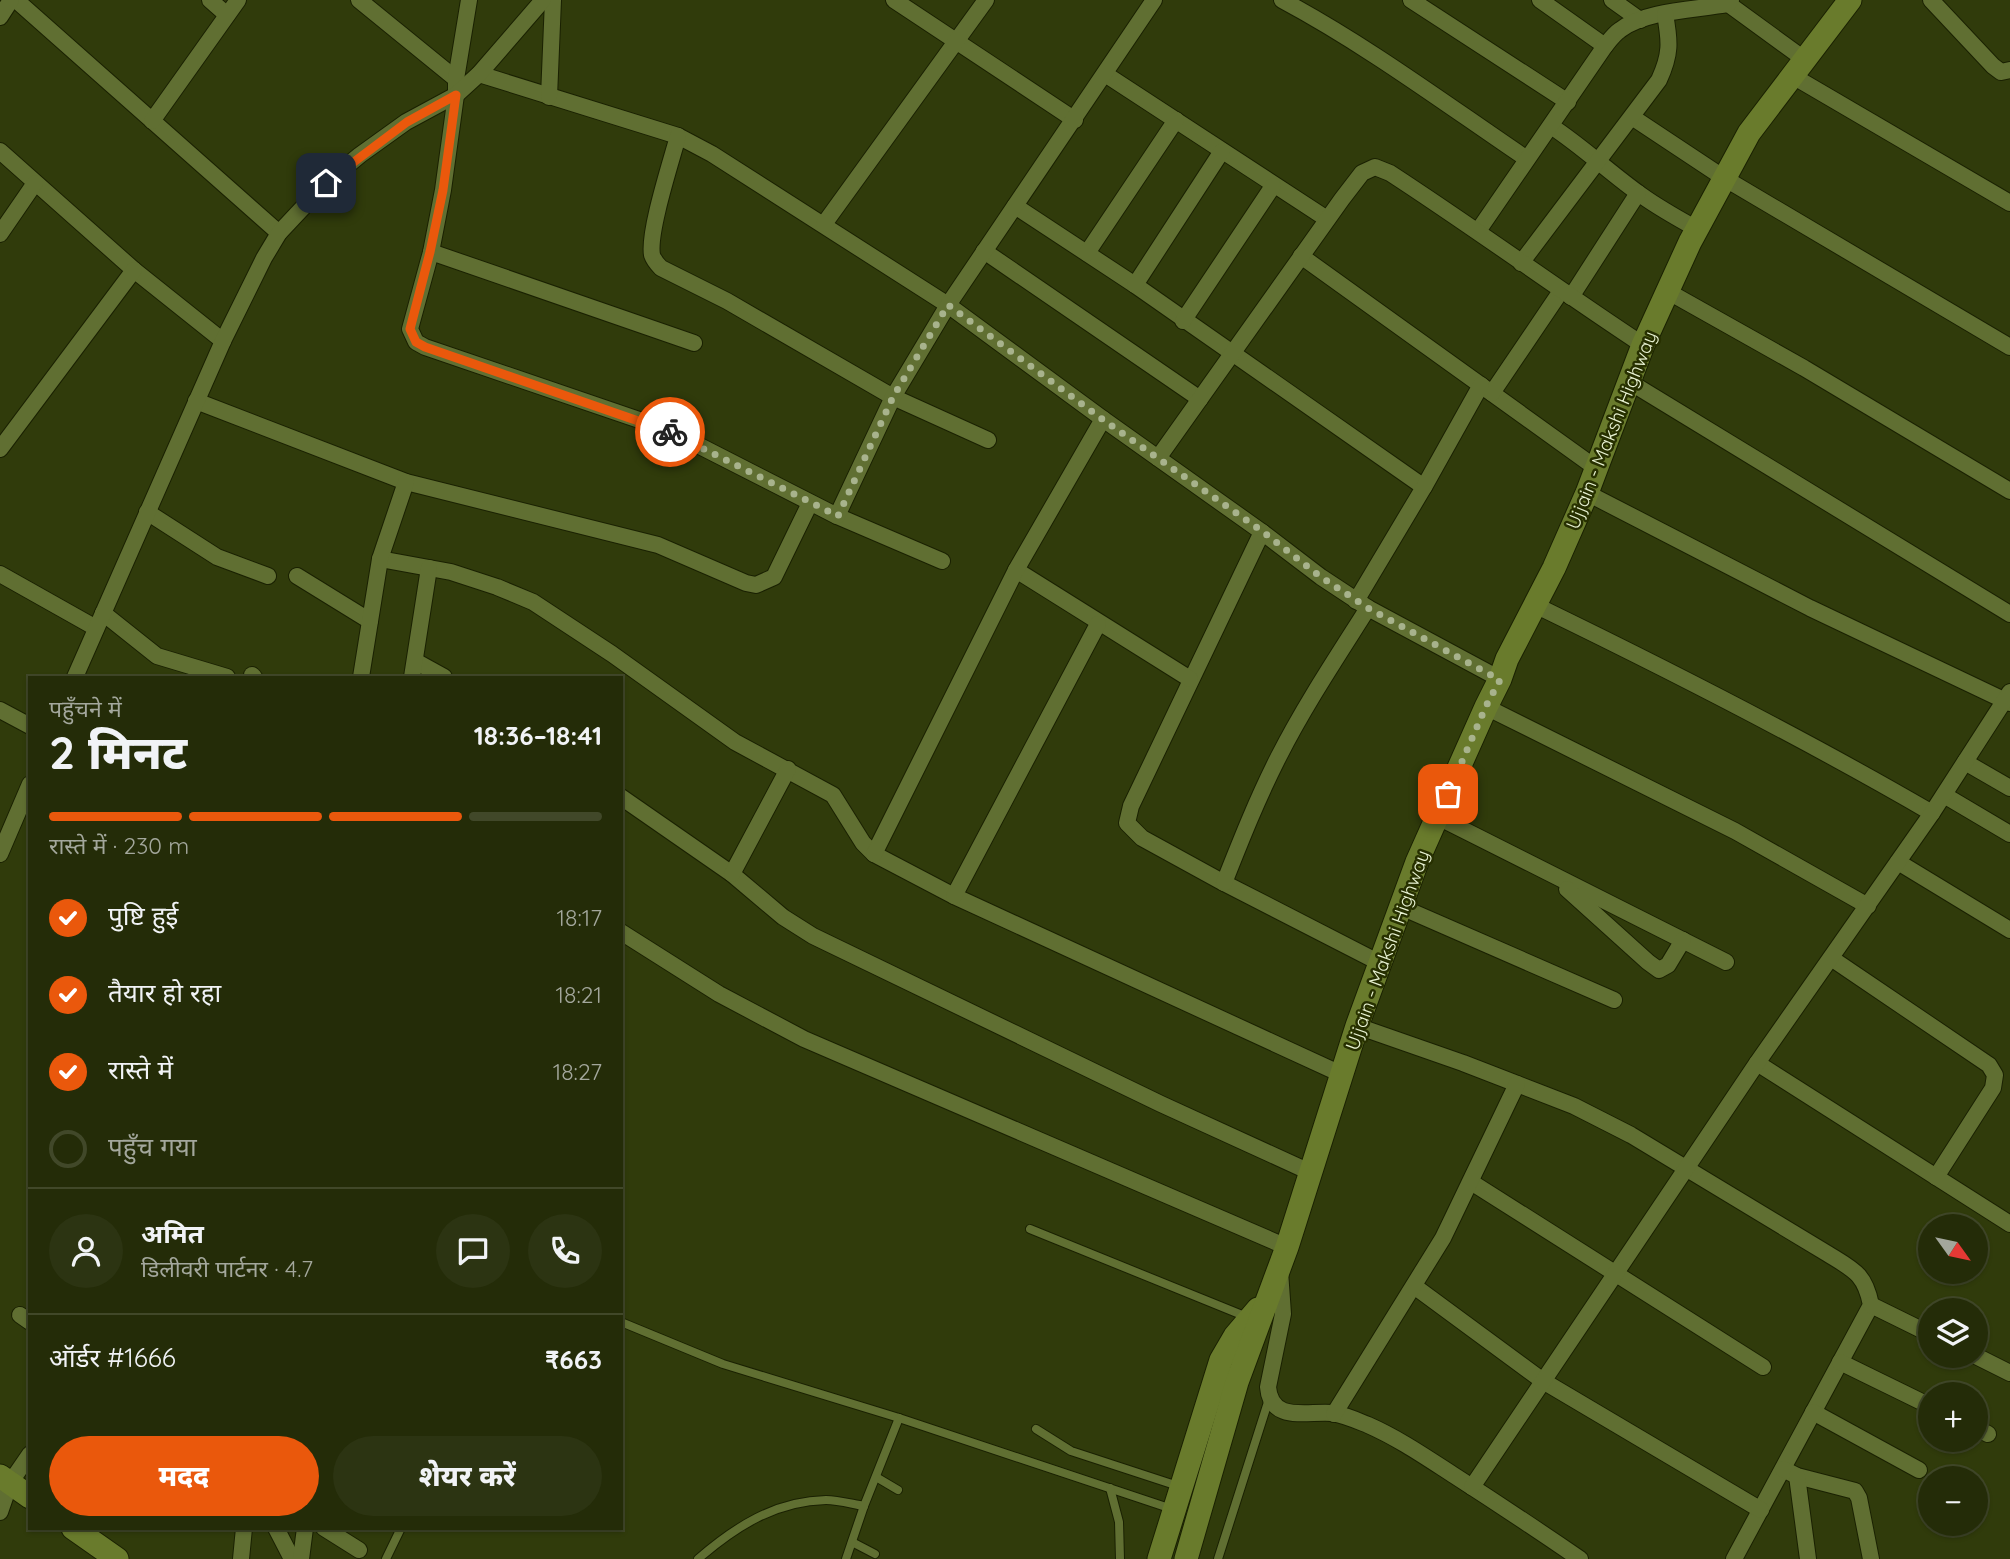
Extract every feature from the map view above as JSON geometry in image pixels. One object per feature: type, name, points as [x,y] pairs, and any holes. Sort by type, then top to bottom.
[{"type":"main road","name":"Ujjain - Makshi Highway","points":[[1186,1559],[1237,1382],[1283,1257],[1357,1026],[1417,862],[1500,680],[1507,659],[1537,606],[1587,493],[1643,345],[1697,229],[1749,133],[1850,0]]},
{"type":"main road","points":[[1159,1559],[1221,1360],[1234,1335],[1267,1299]]},
{"type":"main road","points":[[5,1479],[28,1496]]},
{"type":"main road","points":[[76,1530],[117,1559]]},
{"type":"street","points":[[0,17],[13,0],[279,233]]},
{"type":"street","points":[[210,0],[228,15]]},
{"type":"street","points":[[152,121],[238,0]]},
{"type":"street","points":[[359,0],[456,87]]},
{"type":"street","points":[[469,0],[443,190],[410,329],[416,342],[648,423],[688,440],[810,503],[942,561]]},
{"type":"street","points":[[75,676],[223,341],[279,233],[326,183],[360,155],[456,87],[479,74],[542,0]]},
{"type":"street","points":[[549,97],[552,0]]},
{"type":"street","points":[[894,0],[1075,120]]},
{"type":"street","points":[[824,225],[986,0]]},
{"type":"street","points":[[838,516],[893,397],[948,305],[1154,0]]},
{"type":"street","points":[[1282,0],[1362,47],[1527,159]]},
{"type":"street","points":[[1411,0],[1568,102]]},
{"type":"street","points":[[1540,0],[1605,46]]},
{"type":"street","points":[[1612,0],[1640,20]]},
{"type":"street","points":[[1931,0],[1993,66],[2001,72],[2010,70]]},
{"type":"street","points":[[1478,231],[1605,46],[1621,29],[1640,20],[1727,1],[1797,67],[2010,204]]},
{"type":"street","points":[[1521,263],[1659,79],[1669,59],[1670,41],[1665,14]]},
{"type":"street","points":[[479,74],[677,136],[712,154],[948,305],[1102,419],[1262,531],[1321,577],[1362,604],[1500,680]]},
{"type":"street","points":[[1105,74],[1327,219]]},
{"type":"street","points":[[1632,117],[1724,178],[2010,348]]},
{"type":"street","points":[[1087,253],[1175,120]]},
{"type":"street","points":[[1551,126],[1663,211],[1697,229]]},
{"type":"street","points":[[677,136],[653,234],[654,261],[661,268],[727,301],[893,397],[988,440]]},
{"type":"street","points":[[0,151],[134,270],[223,341]]},
{"type":"street","points":[[1135,285],[1222,151]]},
{"type":"street","points":[[1158,458],[1327,219],[1362,173],[1375,167],[1391,173],[1643,345]]},
{"type":"street","points":[[0,234],[35,183]]},
{"type":"street","points":[[1184,321],[1273,186]]},
{"type":"street","points":[[1224,883],[1279,755],[1424,487],[1487,389],[1566,294],[1638,193]]},
{"type":"street","points":[[1015,206],[1135,285],[1424,487]]},
{"type":"street","points":[[984,251],[1200,399]]},
{"type":"street","points":[[430,252],[694,343]]},
{"type":"street","points":[[1301,256],[1596,468]]},
{"type":"street","points":[[1,445],[134,270]]},
{"type":"street","points":[[1667,291],[1804,368],[2010,491]]},
{"type":"street","points":[[1628,382],[2010,614]]},
{"type":"street","points":[[196,401],[406,482],[657,545],[756,585],[774,577],[810,503]]},
{"type":"street","points":[[874,854],[1016,570],[1102,419]]},
{"type":"street","points":[[361,676],[380,559],[406,482]]},
{"type":"street","points":[[1472,1487],[1757,1063],[1868,906],[2008,699],[1810,608],[1587,493]]},
{"type":"street","points":[[147,512],[217,557],[268,576]]},
{"type":"street","points":[[1262,531],[1131,806],[1127,823],[1142,838],[1380,963]]},
{"type":"street","points":[[380,559],[486,583],[533,601],[735,742],[833,794],[863,843],[874,854],[954,896],[1341,1074]]},
{"type":"street","points":[[429,568],[414,669],[440,676]]},
{"type":"street","points":[[1016,570],[1098,624],[1190,679]]},
{"type":"street","points":[[0,574],[99,620],[157,656],[224,676]]},
{"type":"street","points":[[297,576],[370,621]]},
{"type":"street","points":[[1537,606],[1789,733],[1932,813]]},
{"type":"street","points":[[954,896],[1098,624]]},
{"type":"street","points":[[1486,706],[1735,831],[1868,906]]},
{"type":"street","points":[[0,710],[28,725]]},
{"type":"street","points":[[1965,762],[2010,788]]},
{"type":"street","points":[[732,874],[788,769]]},
{"type":"street","points":[[0,854],[28,789]]},
{"type":"street","points":[[1944,795],[2010,834]]},
{"type":"street","points":[[623,798],[732,874],[783,917],[813,936],[1161,1104],[1311,1173]]},
{"type":"street","points":[[1438,817],[1726,962]]},
{"type":"street","points":[[1898,862],[2010,930]]},
{"type":"street","points":[[1552,876],[1659,970],[1668,965],[1683,940]]},
{"type":"street","points":[[1401,907],[1614,1000]]},
{"type":"street","points":[[623,933],[719,994],[804,1040],[1283,1257],[1283,1314],[1268,1387],[1269,1399],[1275,1407],[1284,1412],[1334,1413],[1374,1428],[1472,1487],[1580,1559]]},
{"type":"street","points":[[1831,958],[1989,1065],[1995,1075],[1993,1087],[1936,1177]]},
{"type":"street","points":[[1357,1026],[1574,1106],[1631,1135],[1853,1269],[1867,1285],[1871,1306],[1813,1412],[1790,1473],[1761,1510],[1744,1551],[1734,1559]]},
{"type":"street","points":[[1757,1063],[2010,1224]]},
{"type":"street","points":[[1334,1413],[1443,1238],[1517,1084]]},
{"type":"street","points":[[1471,1182],[1763,1367]]},
{"type":"street","points":[[1414,1286],[1543,1381],[1761,1510]]},
{"type":"street","points":[[1871,1306],[1918,1328]]},
{"type":"street","points":[[1840,1362],[1918,1400]]},
{"type":"street","points":[[1988,1362],[2010,1373]]},
{"type":"street","points":[[1813,1412],[1918,1469]]},
{"type":"street","points":[[0,1512],[5,1479],[28,1456]]},
{"type":"street","points":[[1790,1473],[1808,1559]]},
{"type":"street","points":[[1790,1473],[1855,1491],[1859,1498],[1871,1559]]},
{"type":"street","points":[[241,1559],[244,1530]]},
{"type":"street","points":[[277,1530],[292,1559]]},
{"type":"street","points":[[301,1559],[305,1530]]},
{"type":"street","points":[[327,1530],[359,1550]]},
{"type":"lane","points":[[1030,1229],[1250,1319]]},
{"type":"lane","points":[[623,1323],[723,1364],[899,1418],[1174,1510]]},
{"type":"lane","points":[[1219,1559],[1269,1399]]},
{"type":"lane","points":[[846,1559],[899,1418]]},
{"type":"lane","points":[[1036,1429],[1071,1451],[1181,1487]]},
{"type":"lane","points":[[876,1477],[898,1490]]},
{"type":"lane","points":[[1110,1488],[1119,1522],[1120,1559]]},
{"type":"lane","points":[[698,1559],[728,1533],[779,1507],[827,1500],[864,1506]]},
{"type":"lane","points":[[386,1559],[400,1530]]},
{"type":"lane","points":[[852,1542],[875,1554]]},
{"type":"way so far","points":[[670,432],[838,516],[893,397],[948,305],[1102,419],[1262,531],[1321,577],[1368,608],[1500,680],[1448,794]]},
{"type":"route","points":[[326,183],[407,122],[456,95],[443,190],[410,329],[416,342],[670,432]]}]
